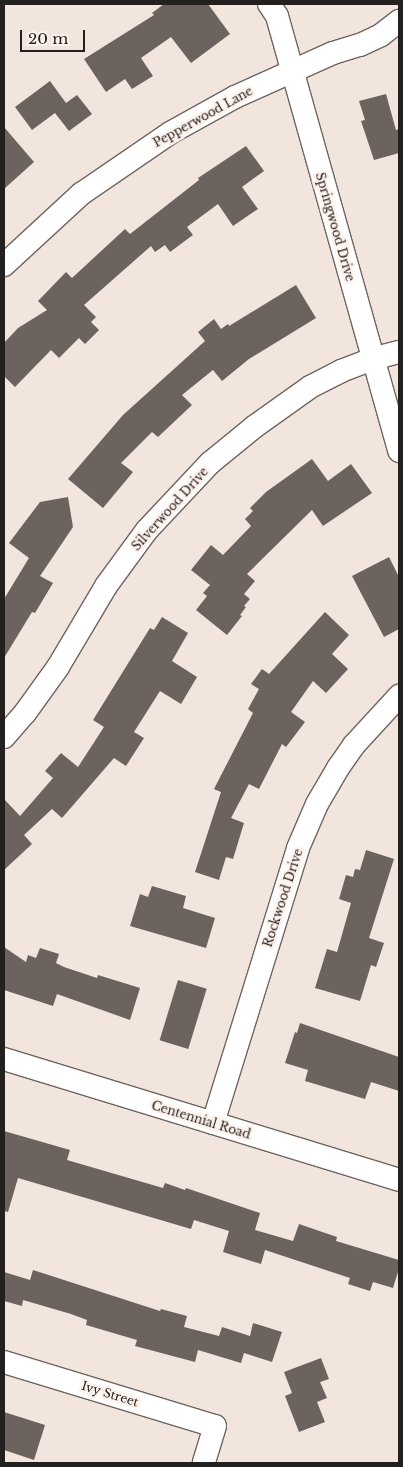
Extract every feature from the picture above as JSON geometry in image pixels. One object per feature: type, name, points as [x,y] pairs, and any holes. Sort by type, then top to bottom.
[{"type":"street","name":"Springwood Drive","points":[[270,4],[277,16],[399,451]]},
{"type":"street","name":"Pepperwood Lane","points":[[4,265],[81,194],[170,133],[235,97],[333,53],[360,45],[381,35],[399,21]]},
{"type":"street","name":"Silverwood Drive","points":[[4,737],[25,713],[58,667],[106,586],[147,530],[210,464],[254,427],[310,387],[341,371],[372,359],[399,352]]},
{"type":"street","name":"Rockwood Drive","points":[[213,1123],[298,848],[317,804],[354,745],[399,696]]},
{"type":"street","name":"Centennial Road","points":[[4,1059],[399,1180]]},
{"type":"street","name":"Ivy Street","points":[[4,1362],[216,1426],[204,1463]]},
{"type":"building","points":[[164,4],[208,4],[230,34],[191,63],[171,37],[141,58],[153,76],[132,89],[125,79],[106,92],[84,59],[154,15],[152,13]]},
{"type":"building","points":[[50,81],[66,103],[77,95],[92,114],[69,131],[55,113],[32,130],[15,107]]},
{"type":"building","points":[[386,94],[396,130],[399,129],[399,153],[374,160],[361,121],[365,120],[359,101]]},
{"type":"building","points":[[4,127],[34,162],[4,189]]},
{"type":"building","points":[[246,146],[264,171],[242,187],[258,209],[233,226],[218,204],[187,227],[193,235],[170,252],[165,245],[155,252],[151,246],[84,305],[96,317],[91,322],[99,330],[85,344],[79,338],[59,358],[51,350],[15,387],[4,376],[4,343],[18,328],[47,310],[38,301],[66,272],[72,278],[125,229],[130,234],[199,180],[198,178]]},
{"type":"building","points":[[296,285],[316,318],[249,359],[222,381],[213,370],[182,395],[192,405],[158,437],[152,432],[121,463],[133,472],[103,508],[68,479],[123,415],[205,341],[198,332],[214,319],[221,329],[228,324],[229,326]]},
{"type":"building","points":[[312,459],[328,481],[351,464],[372,493],[323,526],[312,510],[247,574],[255,581],[244,594],[250,599],[244,606],[246,607],[240,615],[242,616],[227,635],[196,610],[207,596],[203,593],[210,585],[191,570],[211,545],[223,555],[251,526],[245,519],[253,511],[250,508],[266,492]]},
{"type":"building","points":[[68,497],[73,527],[40,576],[53,583],[35,613],[32,612],[4,658],[4,599],[29,558],[9,543],[40,502]]},
{"type":"building","points":[[389,557],[399,577],[399,629],[384,637],[352,576]]},
{"type":"building","points":[[325,612],[349,635],[332,654],[348,669],[326,693],[313,681],[291,712],[305,722],[286,747],[282,744],[259,789],[249,784],[231,818],[244,823],[233,859],[226,857],[219,880],[195,872],[221,792],[214,789],[253,713],[248,709],[259,689],[251,684],[262,669],[269,674]]},
{"type":"building","points":[[162,617],[188,633],[172,661],[197,677],[181,704],[160,691],[134,732],[144,738],[126,766],[114,758],[62,818],[52,809],[24,835],[32,844],[4,870],[4,799],[20,816],[53,778],[45,771],[61,753],[78,767],[104,727],[93,720],[150,628],[154,630]]},
{"type":"building","points":[[366,850],[394,859],[369,938],[384,943],[376,967],[371,965],[360,1001],[315,988],[327,949],[337,952],[351,903],[339,899],[346,875],[353,877],[355,869],[360,870]]},
{"type":"building","points":[[152,886],[186,896],[183,908],[215,918],[206,948],[130,926],[140,894],[148,897]]},
{"type":"building","points":[[4,947],[26,962],[28,955],[36,958],[40,948],[59,954],[56,963],[64,967],[97,978],[98,975],[140,988],[130,1020],[57,994],[53,1006],[4,990]]},
{"type":"building","points":[[178,980],[207,989],[188,1049],[160,1040]]},
{"type":"building","points":[[300,1023],[399,1057],[399,1091],[371,1082],[365,1099],[305,1081],[308,1070],[285,1063],[295,1032],[297,1033]]},
{"type":"building","points":[[4,1131],[70,1150],[67,1160],[163,1188],[165,1183],[185,1190],[186,1188],[260,1213],[255,1230],[293,1241],[299,1224],[337,1237],[336,1241],[399,1260],[399,1269],[393,1288],[373,1282],[370,1291],[348,1284],[350,1278],[265,1250],[261,1264],[223,1252],[229,1231],[194,1220],[191,1229],[18,1178],[8,1212],[4,1211]]},
{"type":"building","points":[[33,1270],[160,1311],[161,1309],[187,1316],[184,1327],[219,1336],[222,1327],[250,1336],[253,1323],[282,1332],[272,1362],[244,1353],[241,1363],[198,1350],[195,1362],[135,1346],[137,1340],[86,1325],[87,1320],[71,1314],[23,1300],[22,1306],[4,1301],[4,1272],[30,1280]]},
{"type":"building","points":[[321,1358],[329,1379],[320,1382],[327,1398],[317,1402],[325,1422],[299,1432],[285,1396],[292,1393],[284,1372]]},
{"type":"building","points":[[4,1412],[45,1425],[34,1460],[4,1450]]}]
